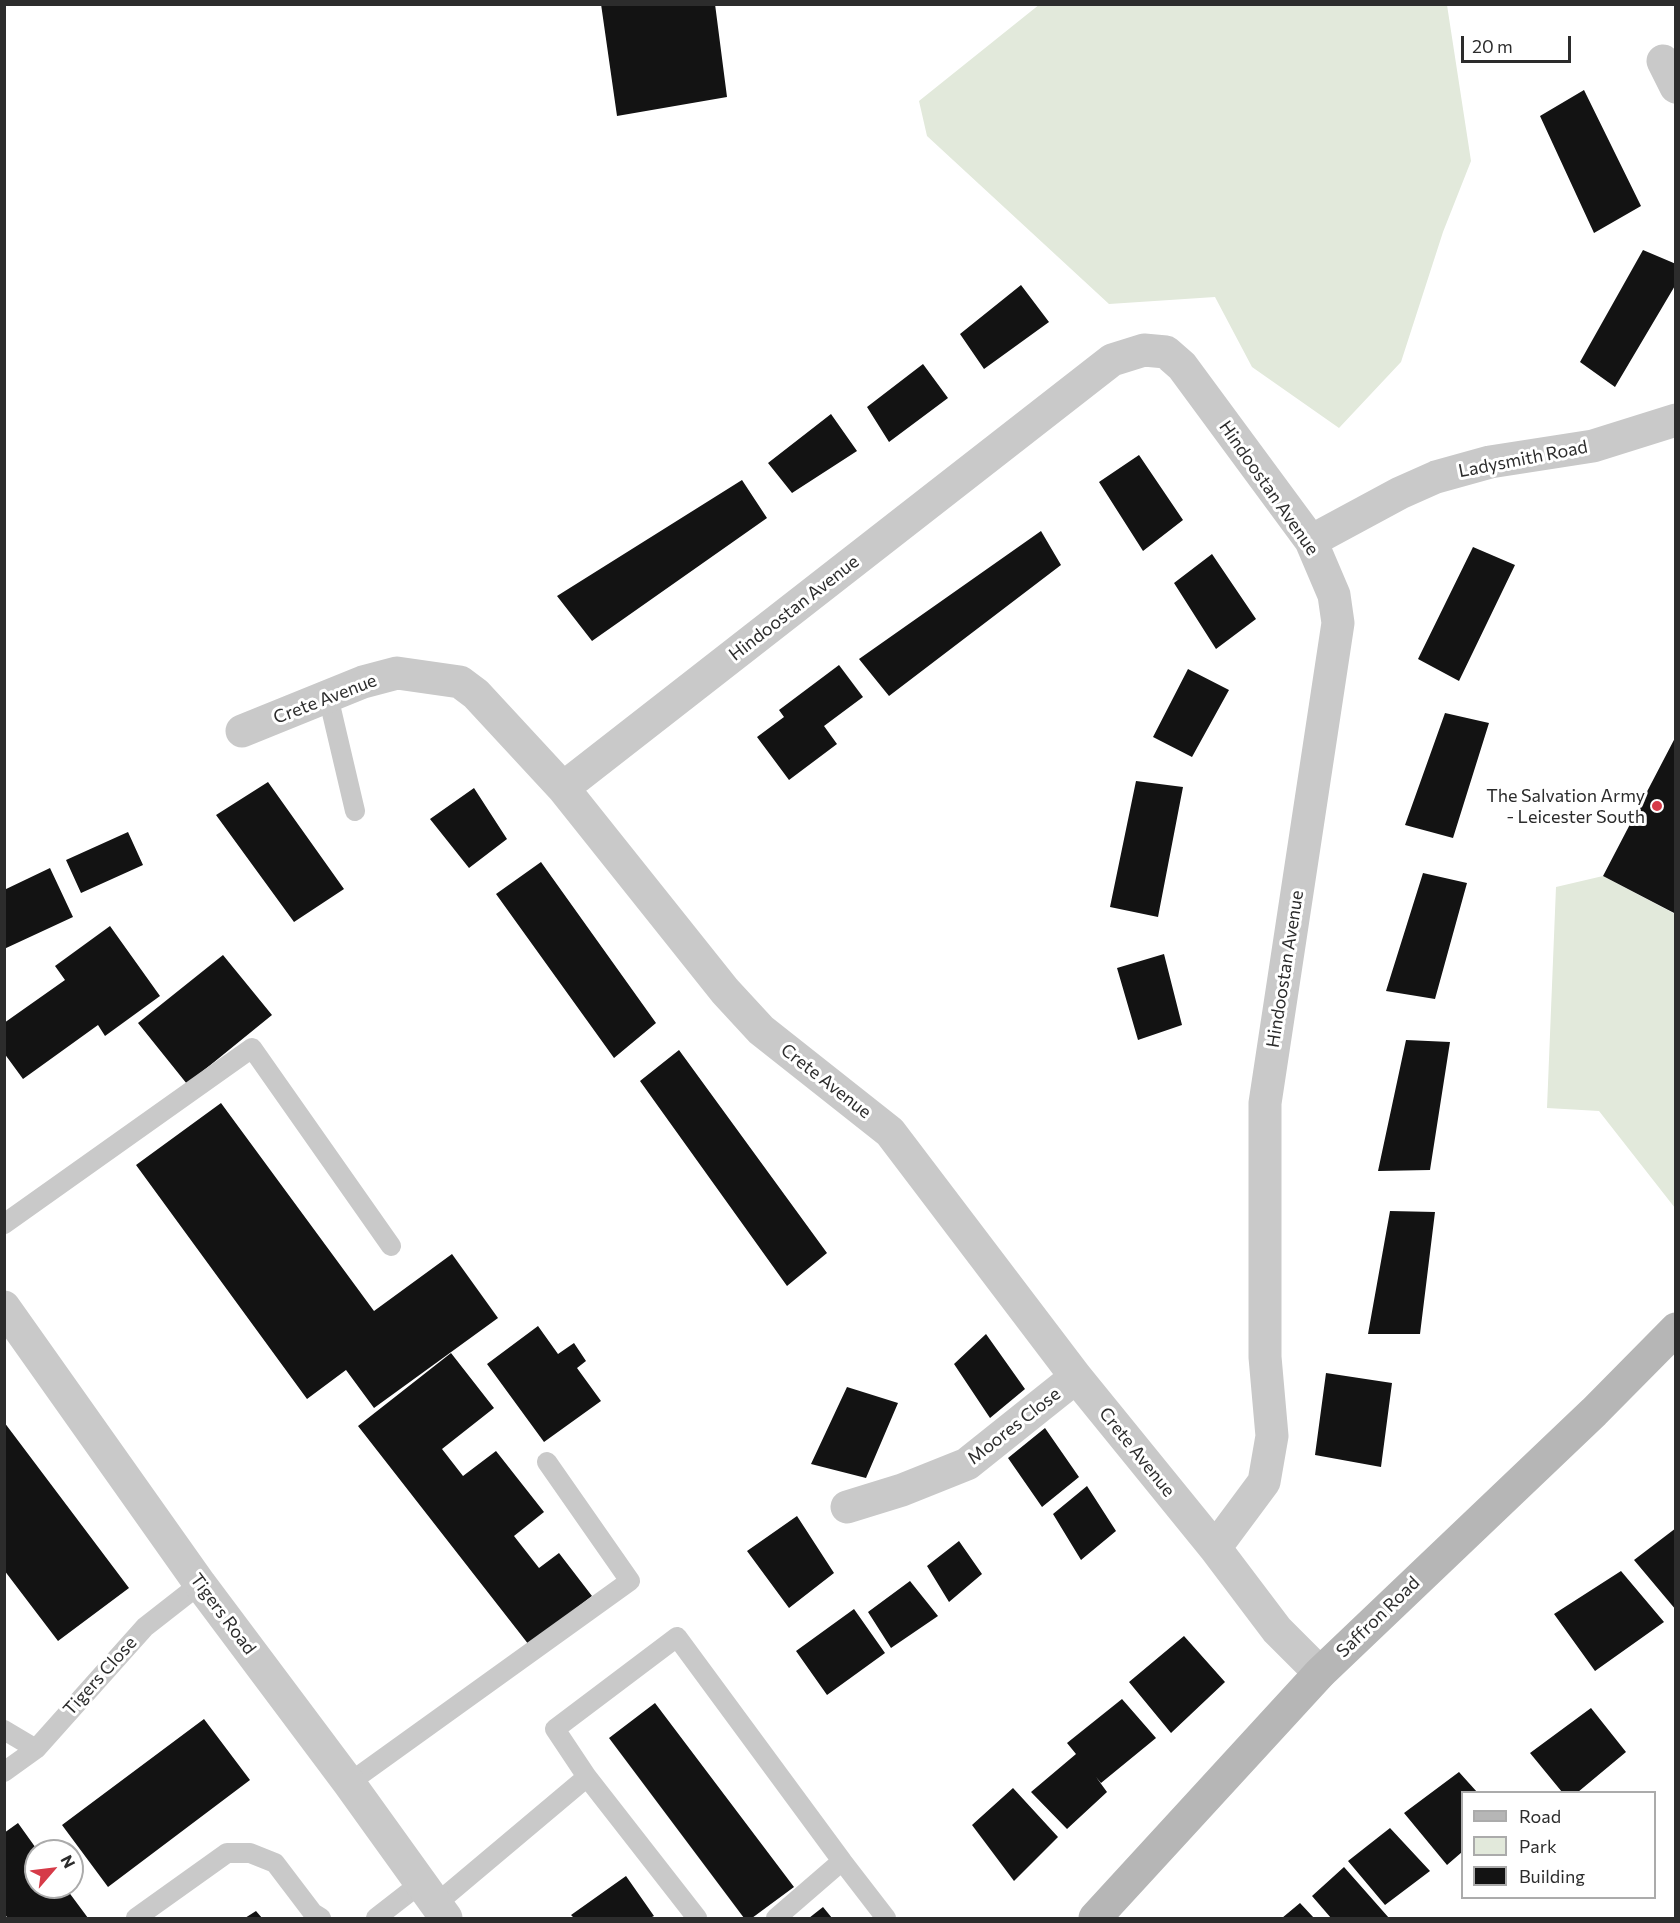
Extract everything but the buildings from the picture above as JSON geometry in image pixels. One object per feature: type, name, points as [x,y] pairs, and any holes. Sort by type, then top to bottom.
[{"type":"main road","name":"Saffron Road","points":[[1095,1918],[1320,1673],[1594,1412],[1676,1329]]},
{"type":"street","name":"Hindoostan Avenue","points":[[563,788],[1112,360],[1144,350],[1166,352],[1182,366],[1311,540],[1334,595],[1338,623],[1265,1103],[1265,1357],[1272,1436],[1264,1482],[1215,1548]]},
{"type":"street","name":"Ladysmith Road","points":[[1311,540],[1400,493],[1436,477],[1490,462],[1593,446],[1676,420]]},
{"type":"street","name":"Crete Avenue","points":[[242,731],[363,682],[397,673],[460,682],[476,694],[563,788],[725,991],[761,1030],[890,1132],[1076,1377],[1215,1548],[1277,1630],[1320,1673]]},
{"type":"street","name":"Tigers Road","points":[[4,1307],[200,1584],[435,1902]]},
{"type":"street","name":"Moores Close","points":[[847,1507],[902,1490],[967,1464],[1076,1377]]},
{"type":"lane","points":[[328,696],[355,811]]},
{"type":"lane","points":[[4,1224],[252,1048],[392,1246]]},
{"type":"lane","points":[[349,1783],[630,1581],[548,1462]]},
{"type":"lane","name":"Tigers Close","points":[[4,1772],[36,1749],[145,1627],[200,1584]]},
{"type":"lane","points":[[697,1918],[587,1777],[555,1729],[677,1637],[886,1918]]},
{"type":"lane","points":[[4,1730],[36,1749]]},
{"type":"lane","points":[[376,1918],[435,1902],[587,1777]]},
{"type":"lane","points":[[136,1918],[227,1853],[250,1853],[275,1863],[313,1913],[321,1918]]},
{"type":"lane","points":[[776,1918],[842,1861]]},
{"type":"green space","points":[[1040,4],[1447,5],[1471,161],[1443,232],[1401,362],[1339,428],[1252,367],[1215,297],[1109,304],[927,136],[919,101]]},
{"type":"green space","points":[[1603,876],[1675,914],[1675,1208],[1599,1111],[1547,1108],[1556,887]]},
{"type":"place","name":"The Salvation Army - Leicester South","points":[[1657,806]]}]
